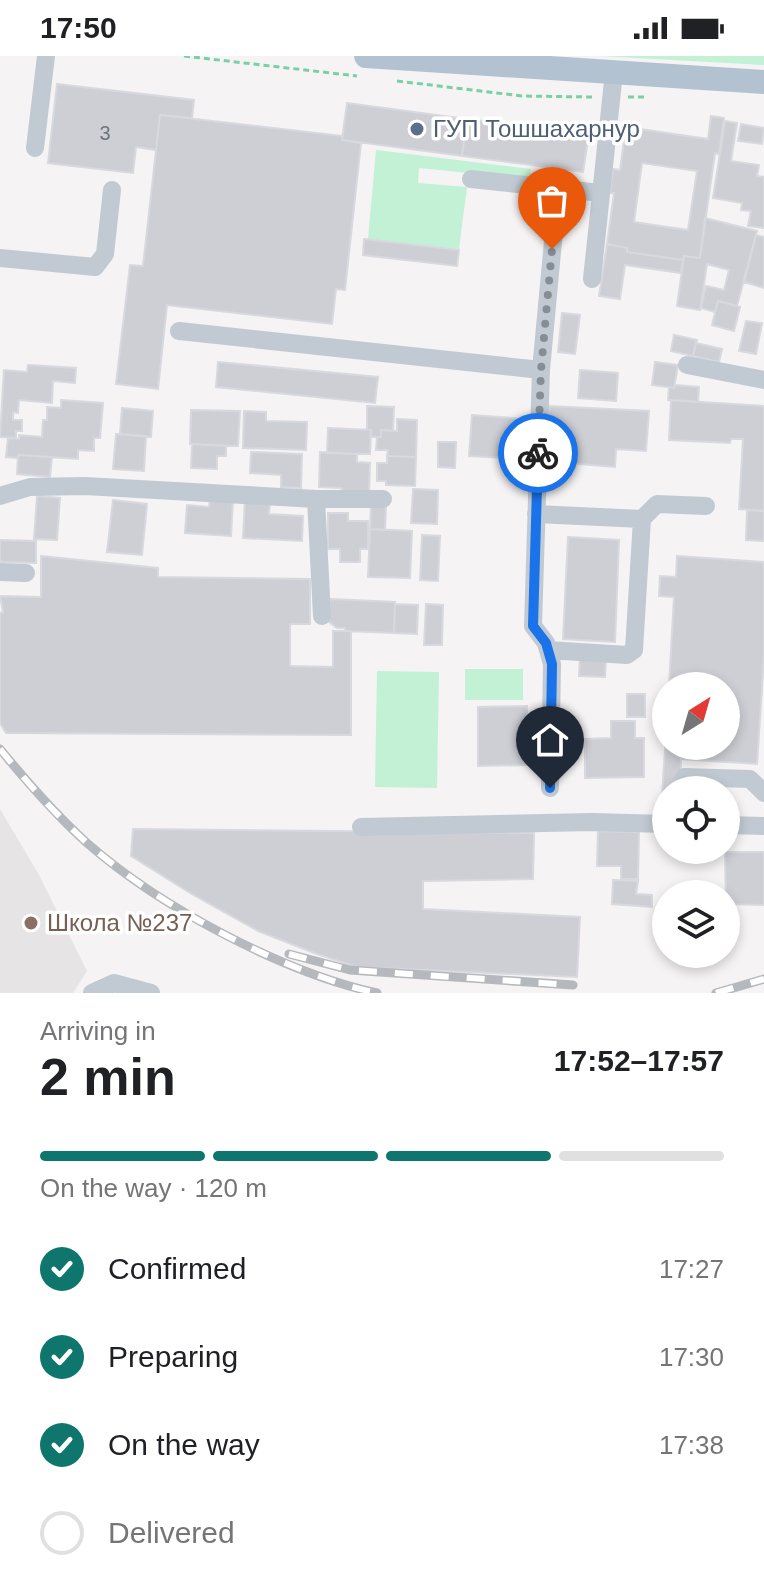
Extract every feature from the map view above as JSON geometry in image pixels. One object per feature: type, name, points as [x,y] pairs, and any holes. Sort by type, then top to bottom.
[{"type":"main road","points":[[368,56],[764,82]]},
{"type":"street","points":[[35,148],[46,56]]},
{"type":"street","points":[[592,279],[614,72]]},
{"type":"street","points":[[471,179],[601,193]]},
{"type":"street","points":[[550,788],[552,664],[546,643],[533,626],[541,370],[558,188]]},
{"type":"street","points":[[0,258],[95,267],[105,254],[112,190]]},
{"type":"street","points":[[179,331],[541,370]]},
{"type":"street","points":[[687,365],[764,380]]},
{"type":"street","points":[[0,496],[30,487],[85,486],[316,499],[383,499]]},
{"type":"street","points":[[316,499],[322,616]]},
{"type":"street","points":[[548,650],[627,655],[634,650],[642,519],[657,504],[706,506]]},
{"type":"street","points":[[536,514],[642,519]]},
{"type":"street","points":[[0,572],[26,573]]},
{"type":"street","points":[[740,779],[750,779],[764,793]]},
{"type":"street","points":[[361,827],[652,824]]},
{"type":"street","points":[[740,825],[764,826]]},
{"type":"street","points":[[92,993],[114,983],[151,993]]},
{"type":"shaded area","name":"Школа №237","points":[[0,809],[39,875],[87,971],[73,993],[0,993]]},
{"type":"green space","points":[[600,56],[764,56],[764,65]]},
{"type":"green space","points":[[376,150],[531,169],[530,179],[419,168],[418,183],[467,187],[459,249],[368,239]]},
{"type":"green space","points":[[465,669],[523,669],[523,700],[465,700]]},
{"type":"green space","points":[[377,671],[439,672],[437,788],[375,787]]},
{"type":"building","points":[[57,84],[194,100],[192,118],[160,115],[156,150],[136,147],[133,173],[48,163]]},
{"type":"building","points":[[347,103],[467,119],[462,156],[342,140]]},
{"type":"building","points":[[160,115],[343,136],[342,140],[361,143],[345,290],[336,289],[332,324],[167,305],[158,389],[116,384],[130,265],[143,266]]},
{"type":"building","points":[[711,116],[724,118],[719,154],[715,153],[700,258],[684,256],[683,260],[627,252],[627,248],[607,244],[614,193],[610,193],[613,169],[620,170],[626,127],[708,139]],"holes":[[[642,163],[697,171],[688,230],[634,222]]]},
{"type":"building","points":[[467,119],[589,134],[583,172],[462,156]]},
{"type":"building","points":[[725,121],[737,123],[731,161],[759,165],[757,176],[764,177],[764,228],[748,226],[751,211],[741,210],[742,203],[713,198]]},
{"type":"building","points":[[741,124],[764,128],[762,144],[738,141]]},
{"type":"building","points":[[705,218],[757,231],[737,306],[718,301],[715,312],[701,308],[706,286],[724,290],[729,270],[707,264],[700,310],[677,306],[684,256],[700,258]]},
{"type":"building","points":[[756,235],[764,237],[764,288],[744,282]]},
{"type":"building","points":[[364,239],[459,250],[457,266],[363,255]]},
{"type":"building","points":[[607,244],[627,248],[627,252],[683,260],[681,273],[625,265],[620,299],[599,296]]},
{"type":"building","points":[[718,301],[740,307],[734,331],[712,325]]},
{"type":"building","points":[[562,313],[580,315],[575,354],[558,352]]},
{"type":"building","points":[[746,321],[762,323],[756,354],[739,351]]},
{"type":"building","points":[[674,335],[697,340],[693,356],[671,351]]},
{"type":"building","points":[[696,343],[722,349],[719,362],[693,356]]},
{"type":"building","points":[[218,362],[378,377],[375,403],[216,387]]},
{"type":"building","points":[[655,362],[678,365],[674,388],[652,385]]},
{"type":"building","points":[[28,365],[76,368],[75,383],[53,381],[52,403],[19,400],[18,413],[13,412],[13,420],[22,420],[22,431],[16,431],[16,438],[0,437],[4,370],[27,372]]},
{"type":"building","points":[[580,370],[618,373],[616,401],[578,398]]},
{"type":"building","points":[[675,385],[699,387],[698,402],[668,400],[669,387],[674,388]]},
{"type":"building","points":[[61,400],[103,403],[100,438],[94,438],[94,451],[78,450],[78,459],[6,457],[8,438],[19,439],[19,435],[42,437],[47,407],[61,408]]},
{"type":"building","points":[[671,400],[764,406],[764,511],[739,509],[743,439],[731,439],[730,443],[669,440]]},
{"type":"building","points":[[367,406],[394,407],[393,431],[381,430],[381,437],[371,437],[371,430],[367,430]]},
{"type":"building","points":[[549,406],[649,411],[646,451],[616,449],[615,467],[544,461]]},
{"type":"building","points":[[122,408],[153,411],[151,437],[120,434]]},
{"type":"building","points":[[191,410],[240,411],[238,446],[190,444]]},
{"type":"building","points":[[244,411],[266,412],[266,421],[307,422],[306,450],[243,448]]},
{"type":"building","points":[[472,415],[525,419],[522,459],[469,456]]},
{"type":"building","points":[[397,419],[417,420],[416,457],[387,456],[388,450],[376,450],[381,430],[397,431]]},
{"type":"building","points":[[328,428],[371,430],[370,454],[327,453]]},
{"type":"building","points":[[116,434],[146,436],[144,471],[113,469]]},
{"type":"building","points":[[438,442],[456,442],[455,468],[438,467]]},
{"type":"building","points":[[192,444],[226,446],[226,456],[217,456],[217,469],[191,468]]},
{"type":"building","points":[[251,452],[302,454],[301,488],[281,487],[281,475],[250,473]]},
{"type":"building","points":[[320,452],[357,454],[357,462],[370,463],[369,494],[342,493],[342,488],[319,487]]},
{"type":"building","points":[[18,455],[52,457],[50,477],[17,474]]},
{"type":"building","points":[[387,456],[416,457],[415,486],[386,485],[386,481],[377,481],[377,463],[387,463]]},
{"type":"building","points":[[413,489],[438,490],[437,524],[411,523]]},
{"type":"building","points":[[37,496],[60,498],[57,540],[34,539]]},
{"type":"building","points":[[210,498],[233,499],[231,536],[185,533],[187,505],[209,507]]},
{"type":"building","points":[[113,500],[147,504],[142,555],[107,552]]},
{"type":"building","points":[[245,500],[270,501],[269,514],[303,516],[302,541],[243,538]]},
{"type":"building","points":[[371,505],[386,506],[385,530],[370,529]]},
{"type":"building","points":[[747,510],[764,511],[764,541],[746,540]]},
{"type":"building","points":[[328,513],[348,513],[348,521],[368,521],[368,549],[360,549],[360,562],[340,562],[340,549],[328,549]]},
{"type":"building","points":[[370,529],[412,531],[410,578],[368,577]]},
{"type":"building","points":[[422,535],[440,536],[438,581],[420,580]]},
{"type":"building","points":[[568,537],[619,540],[615,642],[563,639]]},
{"type":"building","points":[[0,540],[36,541],[36,563],[0,562]]},
{"type":"building","points":[[41,556],[158,568],[158,577],[310,579],[310,624],[290,624],[290,666],[333,667],[333,631],[351,631],[351,735],[6,733],[0,723],[0,613],[3,612],[0,596],[41,597]]},
{"type":"building","points":[[677,556],[764,562],[764,657],[757,764],[696,760],[740,760],[740,672],[670,672],[674,597],[659,596],[660,576],[676,577]]},
{"type":"building","points":[[330,599],[395,602],[394,633],[337,628],[329,622]]},
{"type":"building","points":[[395,604],[418,605],[417,634],[394,633]]},
{"type":"building","points":[[426,604],[443,605],[442,645],[424,645]]},
{"type":"building","points":[[580,655],[606,656],[605,677],[579,676]]},
{"type":"building","points":[[627,694],[645,694],[645,717],[627,717]]},
{"type":"building","points":[[527,706],[528,765],[478,766],[478,707]]},
{"type":"building","points":[[611,721],[635,721],[635,738],[644,738],[644,777],[585,778],[585,739],[611,738]]},
{"type":"building","points":[[664,760],[681,760],[680,776],[663,776]]},
{"type":"building","points":[[133,829],[534,833],[533,879],[423,881],[423,909],[580,917],[577,977],[357,967],[317,954],[258,931],[131,856]]},
{"type":"building","points":[[598,831],[639,832],[638,879],[621,879],[621,866],[597,866]]},
{"type":"building","points":[[740,852],[764,852],[764,905],[740,904],[740,880],[726,880],[725,864],[740,864]]},
{"type":"building","points":[[613,880],[638,881],[636,894],[652,895],[652,907],[612,904]]},
{"type":"railway","points":[[0,749],[75,832],[150,890],[186,913],[263,953],[302,970],[377,993]]},
{"type":"railway","points":[[289,954],[350,970],[573,985]]},
{"type":"railway","points":[[716,993],[764,979]]},
{"type":"way so far","points":[[538,453],[541,370],[552,249]]},
{"type":"place","name":"ГУП Тошшахарнур","points":[[417,129]]},
{"type":"place","name":"Школа №237","points":[[31,923]]},
{"type":"route","points":[[538,453],[533,626],[546,643],[552,664],[550,788]]}]
